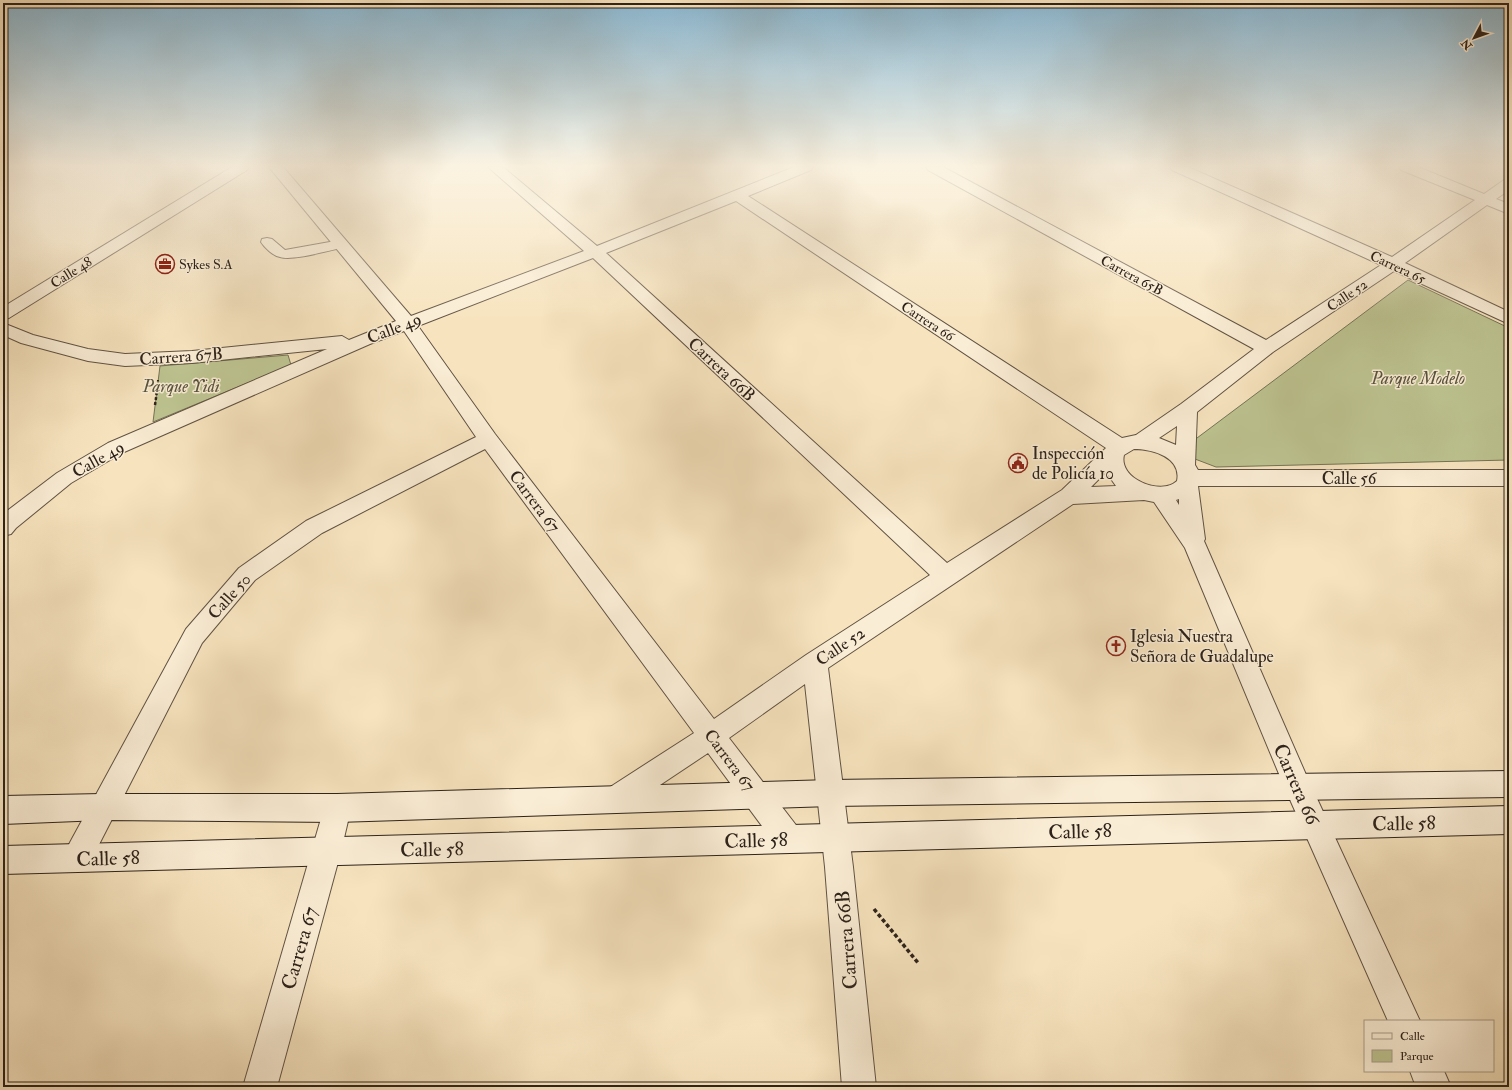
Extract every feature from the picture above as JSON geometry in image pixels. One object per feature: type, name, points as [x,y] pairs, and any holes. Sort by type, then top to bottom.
[{"type":"street","name":"Calle 48","points":[[3,314],[159,218]]},
{"type":"street","name":"Carrera 67","points":[[319,218],[407,323],[488,439],[789,839]]},
{"type":"street","name":"Carrera 66B","points":[[555,218],[595,252],[946,576]]},
{"type":"street","name":"Calle 49","points":[[3,528],[8,522],[64,478],[115,448],[364,340],[680,218]]},
{"type":"street","name":"Carrera 66","points":[[771,218],[1118,449]]},
{"type":"street","name":"Carrera 65B","points":[[1027,218],[1267,348]]},
{"type":"street","name":"Carrera 65","points":[[1290,218],[1393,264],[1509,319]]},
{"type":"street","name":"Calle 52","points":[[1140,442],[1188,409],[1267,348],[1459,218]]},
{"type":"street","name":"Carrera 67B","points":[[3,328],[27,339],[88,355],[125,360],[160,359],[364,340]]},
{"type":"street","points":[[1187,475],[1188,409]]},
{"type":"street","name":"Calle 50","points":[[77,858],[102,807],[194,636],[247,574],[314,527],[488,439]]},
{"type":"street","name":"Calle 52","points":[[614,800],[711,736],[815,663],[1069,496],[1118,449],[1132,442],[1161,446],[1174,453],[1187,475],[1181,490],[1173,494],[1153,493],[1069,496]]},
{"type":"street","points":[[1118,449],[1112,458],[1113,466],[1117,474],[1133,488],[1153,493]]},
{"type":"street","name":"Carrera 66","points":[[1187,475],[1195,545]]},
{"type":"street","name":"Calle 56","points":[[1187,475],[1509,478]]},
{"type":"street","name":"Carrera 66","points":[[1153,493],[1195,545],[1296,786],[1404,1020]]},
{"type":"street","points":[[815,663],[831,793]]},
{"type":"street","points":[[3,810],[102,807],[337,808],[831,793],[1509,784]]},
{"type":"street","name":"Carrera 66B","points":[[831,793],[859,1087]]},
{"type":"street","name":"Carrera 67","points":[[260,1087],[327,851],[337,808]]},
{"type":"street","name":"Calle 58","points":[[3,860],[1509,820]]},
{"type":"street","points":[[1426,1072],[1434,1087]]},
{"type":"lane","points":[[267,242],[282,254],[291,254],[341,244]]},
{"type":"path","points":[[152,432],[160,359]]},
{"type":"path","points":[[869,904],[919,964]]},
{"type":"green space","name":"Parque Modelo","points":[[1408,280],[1509,328],[1509,460],[1216,467],[1195,459],[1193,441]]},
{"type":"green space","name":"Parque Yidi","points":[[288,355],[291,365],[153,422],[160,366]]},
{"type":"place","name":"Sykes S.A","points":[[165,264]]},
{"type":"place","name":"Inspección de Policía 10","points":[[1018,463]]},
{"type":"place","name":"Iglesia Nuestra Señora de Guadalupe","points":[[1116,646]]}]
